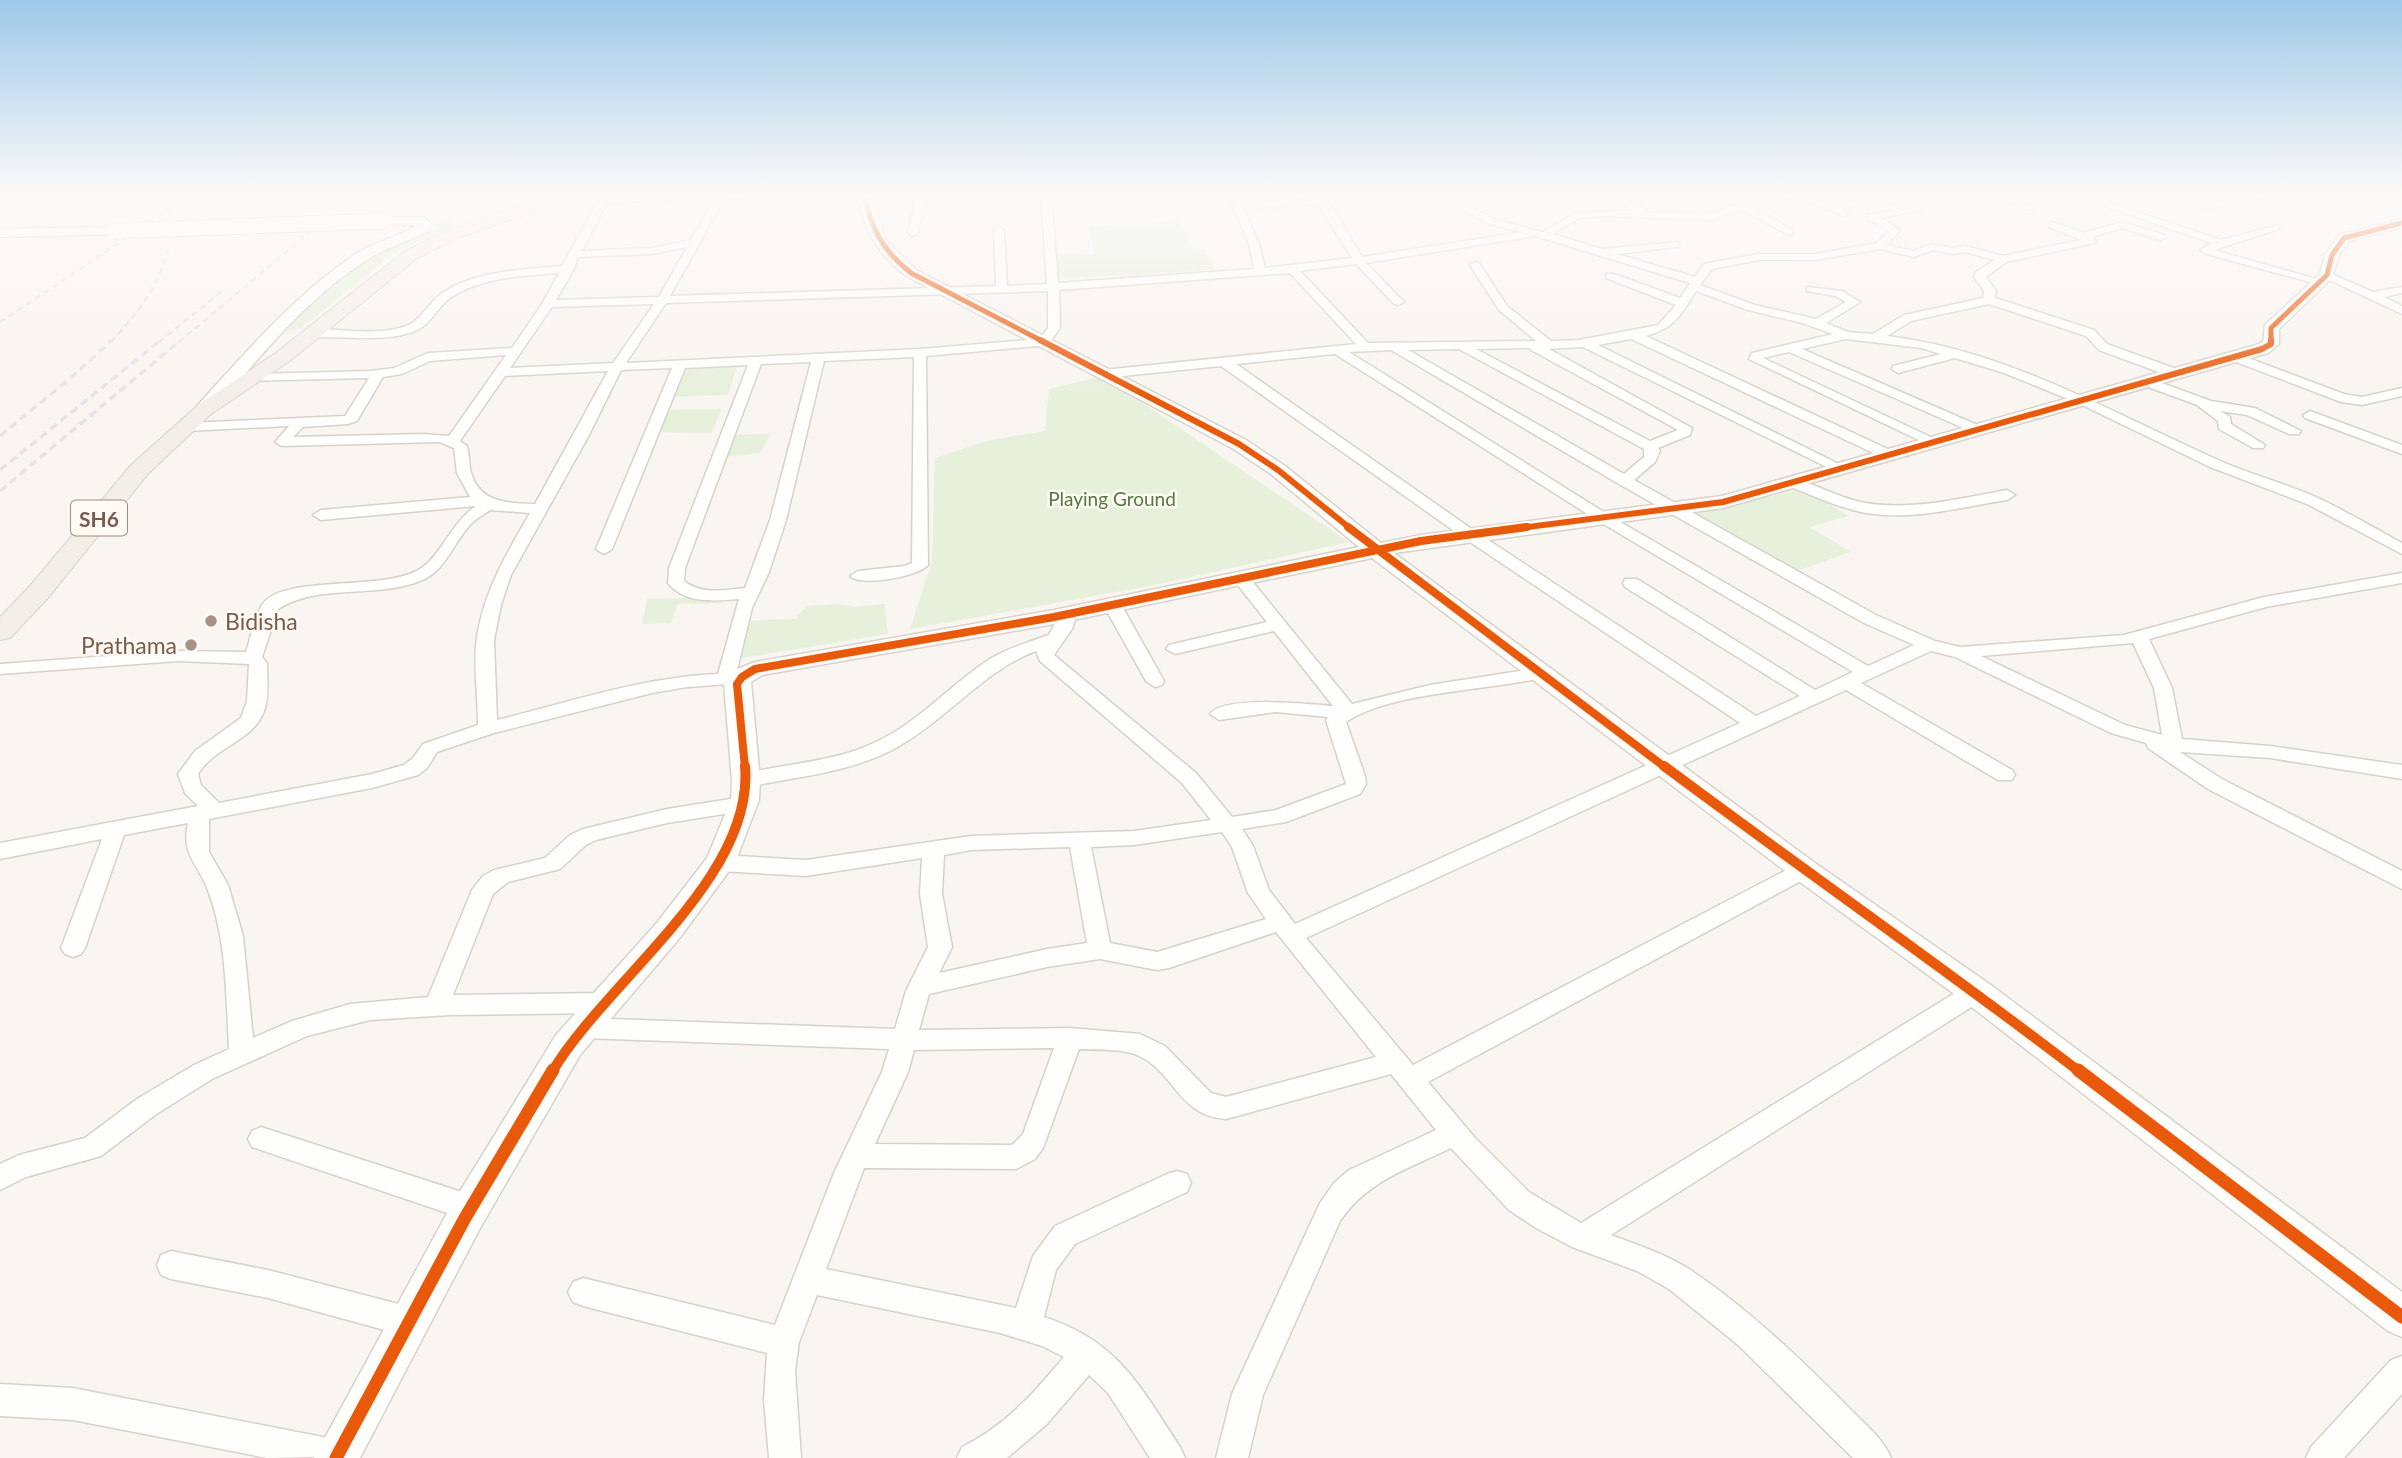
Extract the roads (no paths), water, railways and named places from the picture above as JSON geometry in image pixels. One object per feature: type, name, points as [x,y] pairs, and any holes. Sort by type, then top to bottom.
[{"type":"main road","name":"SH6","points":[[0,632],[39,592],[139,470],[204,410],[253,378],[396,268],[409,262]]},
{"type":"main road","points":[[271,335],[274,340],[282,341],[312,334]]},
{"type":"street","points":[[204,410],[271,335],[356,262]]},
{"type":"street","points":[[453,442],[517,351],[573,262]]},
{"type":"street","points":[[488,728],[485,640],[492,605],[503,575],[617,366],[663,299],[684,262]]},
{"type":"street","points":[[896,262],[911,273],[1239,444],[1278,470],[1375,549],[1539,673],[1804,870],[1976,992],[2402,1317]]},
{"type":"street","points":[[1001,262],[1002,290]]},
{"type":"street","points":[[503,372],[920,353],[1044,342],[1054,328],[1051,262]]},
{"type":"street","points":[[1258,262],[1260,272]]},
{"type":"street","points":[[548,304],[1002,290],[1293,270],[1367,262]]},
{"type":"street","points":[[1628,262],[1696,284],[1752,308],[1818,323],[1846,335]]},
{"type":"street","points":[[1103,374],[1365,347],[1550,346],[1633,335],[1662,328],[1696,284],[1703,269],[1729,262]]},
{"type":"street","points":[[1999,262],[1980,277],[1989,292],[2095,335],[2103,346],[2177,374]]},
{"type":"street","points":[[2255,262],[2324,279],[2402,310]]},
{"type":"street","points":[[437,1005],[483,890],[491,882],[502,876],[552,864],[564,856],[578,840],[590,834],[667,816],[884,747],[905,734],[992,665],[1063,626],[1114,606],[1375,549],[1723,502],[2177,374],[2235,357],[2270,340],[2271,328],[2324,279],[2330,262]]},
{"type":"street","points":[[1360,263],[1398,302]]},
{"type":"street","points":[[1475,265],[1503,308],[1550,346]]},
{"type":"street","points":[[312,334],[403,330],[418,324],[433,306],[460,288],[496,277],[569,269]]},
{"type":"street","points":[[1293,270],[1365,347]]},
{"type":"street","points":[[1610,276],[1682,303]]},
{"type":"street","points":[[1811,289],[1838,293],[1854,302],[1818,323]]},
{"type":"street","points":[[2372,296],[2402,290]]},
{"type":"street","points":[[1877,337],[1908,318],[1939,313],[1989,292]]},
{"type":"street","points":[[1633,335],[1889,455]]},
{"type":"street","points":[[1934,442],[1755,359],[1756,355],[1846,335],[1922,344],[1956,354],[2009,370],[2083,400],[2215,464],[2312,501],[2402,549]]},
{"type":"street","points":[[1585,343],[1842,469]]},
{"type":"street","points":[[1392,346],[1624,481],[1870,619],[1929,645],[1961,653],[2090,716],[2146,738],[2173,745],[2270,752],[2402,772]]},
{"type":"street","points":[[1460,346],[1649,446],[1653,451],[1650,459],[1624,481]]},
{"type":"street","points":[[1535,346],[1685,428],[1685,432],[1649,446]]},
{"type":"street","points":[[1790,348],[1978,430]]},
{"type":"street","points":[[1337,350],[1605,519],[1869,674]]},
{"type":"street","points":[[253,378],[374,374],[397,371],[419,360],[437,356],[517,351]]},
{"type":"street","points":[[858,576],[909,571],[920,565],[920,353]]},
{"type":"street","points":[[1898,369],[1956,354]]},
{"type":"street","points":[[2235,357],[2341,398],[2362,401],[2402,392]]},
{"type":"street","points":[[732,679],[750,593],[761,572],[778,520],[818,358]]},
{"type":"street","points":[[750,593],[699,595],[684,591],[676,583],[677,568],[756,361]]},
{"type":"street","points":[[1223,361],[1471,535],[1754,724]]},
{"type":"street","points":[[604,549],[680,364]]},
{"type":"street","points":[[186,427],[300,421],[334,422],[352,418],[377,379],[374,374]]},
{"type":"street","points":[[2148,382],[2202,403],[2244,409],[2294,430]]},
{"type":"street","points":[[2202,403],[2225,420],[2224,426],[2258,445]]},
{"type":"street","points":[[2310,415],[2402,450]]},
{"type":"street","points":[[300,421],[282,442],[423,438],[453,442],[460,446],[464,473],[482,503]]},
{"type":"street","points":[[1794,483],[1846,502],[1884,510],[1945,505],[2007,495]]},
{"type":"street","points":[[321,515],[482,503],[540,509]]},
{"type":"street","points":[[253,657],[270,606],[274,602],[291,596],[395,583],[422,576],[430,570],[482,503]]},
{"type":"street","points":[[1961,653],[2125,640],[2264,602],[2402,578]]},
{"type":"street","points":[[1241,579],[1344,712]]},
{"type":"street","points":[[1631,583],[1814,697]]},
{"type":"street","points":[[1114,606],[1155,681]]},
{"type":"street","points":[[1175,649],[1278,625]]},
{"type":"street","points":[[0,851],[396,775],[420,763],[430,748],[488,728],[652,687],[732,679],[755,669],[1063,626]]},
{"type":"street","points":[[1063,626],[1044,652],[1046,657],[1189,778],[1242,846],[1259,893],[1403,1071],[1519,1201],[1582,1238],[1646,1261],[1679,1279],[1748,1334],[1825,1406],[1875,1458]]},
{"type":"street","points":[[2139,636],[2163,688],[2173,745]]},
{"type":"street","points":[[920,987],[1047,958],[1100,950],[1157,961],[1287,928],[1663,765],[1929,645]]},
{"type":"street","points":[[0,669],[178,656],[253,657],[258,663],[255,711],[247,723],[194,761],[188,774],[192,788],[207,812]]},
{"type":"street","points":[[1219,714],[1276,706],[1344,712],[1381,702],[1539,673]]},
{"type":"street","points":[[0,1400],[73,1404],[337,1457],[471,1208],[568,1045],[667,932],[720,863],[744,792],[737,684],[732,679]]},
{"type":"street","points":[[1847,683],[2005,775]]},
{"type":"street","points":[[720,863],[806,868],[971,843],[1134,838],[1279,817],[1353,789],[1356,784],[1355,776],[1336,720],[1344,712]]},
{"type":"street","points":[[2146,738],[2215,784],[2402,881]]},
{"type":"street","points":[[207,812],[195,833],[196,853],[222,895],[233,951],[242,1053]]},
{"type":"street","points":[[73,948],[116,829]]},
{"type":"street","points":[[1079,839],[1100,950]]},
{"type":"street","points":[[785,1458],[778,1388],[783,1342],[856,1156],[895,1072],[920,987],[940,947],[931,894],[933,849]]},
{"type":"street","points":[[582,1028],[903,1039],[1070,1038],[1140,1044],[1156,1053],[1202,1101],[1211,1107],[1226,1108],[1403,1071],[1804,870]]},
{"type":"street","points":[[1582,1238],[1976,992]]},
{"type":"street","points":[[0,1178],[19,1167],[92,1148],[172,1090],[242,1053],[301,1028],[370,1010],[437,1005],[604,1003]]},
{"type":"street","points":[[856,1156],[1016,1157],[1026,1151],[1034,1140],[1070,1038]]},
{"type":"street","points":[[1232,1458],[1248,1394],[1330,1212],[1344,1192],[1359,1179],[1456,1133]]},
{"type":"street","points":[[261,1139],[471,1208]]},
{"type":"street","points":[[1027,1326],[1039,1275],[1051,1248],[1065,1235],[1177,1183]]},
{"type":"street","points":[[171,1265],[268,1284],[410,1322]]},
{"type":"street","points":[[807,1279],[1000,1318],[1048,1333],[1088,1353],[1119,1382],[1169,1458]]},
{"type":"street","points":[[583,1292],[783,1342]]},
{"type":"street","points":[[973,1458],[1004,1441],[1029,1418],[1088,1353]]},
{"type":"street","points":[[2322,1458],[2402,1371]]},
{"type":"railway","points":[[0,322],[90,262]]},
{"type":"railway","points":[[111,342],[146,299],[164,262]]},
{"type":"railway","points":[[179,342],[275,262]]},
{"type":"railway","points":[[159,342],[222,291]]},
{"type":"railway","points":[[0,436],[112,340]]},
{"type":"railway","points":[[0,470],[161,340]]},
{"type":"railway","points":[[0,491],[181,340]]},
{"type":"place","name":"Bidisha","points":[[211,621]]},
{"type":"place","name":"Prathama","points":[[191,645]]},
{"type":"park label","name":"Playing Ground","points":[[1112,498]]}]
